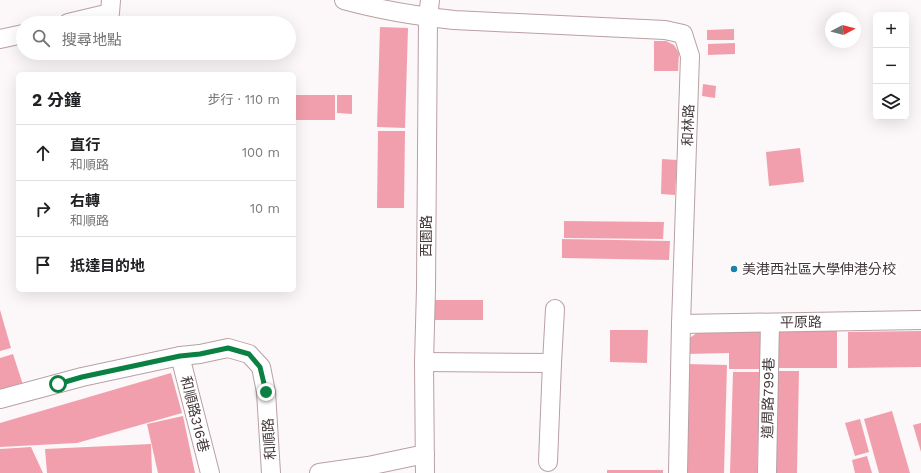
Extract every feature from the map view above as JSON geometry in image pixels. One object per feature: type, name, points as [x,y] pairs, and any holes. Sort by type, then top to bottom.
[{"type":"street","points":[[97,16],[110,13],[111,0]]},
{"type":"street","points":[[344,0],[364,6],[429,9]]},
{"type":"street","name":"和林路","points":[[429,9],[454,20],[665,30],[683,34],[690,56],[681,324],[678,473]]},
{"type":"street","name":"西園路","points":[[425,473],[424,362],[429,9]]},
{"type":"street","points":[[0,39],[16,36]]},
{"type":"street","points":[[548,462],[555,309]]},
{"type":"street","name":"平原路","points":[[681,324],[921,320]]},
{"type":"street","name":"道周路799巷","points":[[767,473],[770,323]]},
{"type":"street","name":"和順路","points":[[0,399],[82,377],[180,356],[200,354],[228,348],[249,354],[260,367],[266,392],[271,473]]},
{"type":"street","name":"和順路316巷","points":[[180,356],[210,473]]},
{"type":"street","points":[[424,362],[552,363]]},
{"type":"street","points":[[319,473],[375,465],[425,454]]},
{"type":"building","points":[[380,27],[408,28],[405,128],[377,127]]},
{"type":"building","points":[[734,29],[734,40],[707,40],[707,30]]},
{"type":"building","points":[[654,41],[666,41],[674,45],[679,53],[678,71],[654,71]]},
{"type":"building","points":[[735,43],[735,54],[708,55],[708,44]]},
{"type":"building","points":[[703,84],[716,86],[715,98],[702,96]]},
{"type":"building","points":[[296,95],[335,95],[335,120],[296,120]]},
{"type":"building","points":[[337,95],[352,95],[352,114],[337,113]]},
{"type":"building","points":[[378,131],[405,131],[404,208],[377,208]]},
{"type":"building","points":[[800,148],[804,182],[769,186],[766,152]]},
{"type":"building","points":[[662,159],[677,160],[675,195],[661,194]]},
{"type":"building","points":[[564,221],[664,222],[663,239],[564,238]]},
{"type":"building","points":[[562,239],[670,241],[669,260],[562,258]]},
{"type":"building","points":[[434,300],[483,300],[483,320],[434,320]]},
{"type":"building","points":[[0,310],[11,348],[0,351]]},
{"type":"building","points":[[610,330],[648,330],[647,363],[610,362]]},
{"type":"building","points":[[778,331],[837,331],[837,368],[778,368]]},
{"type":"building","points":[[921,331],[921,367],[848,368],[848,332]]},
{"type":"building","points":[[698,332],[760,332],[760,369],[729,369],[729,353],[687,354],[687,340]]},
{"type":"building","points":[[13,354],[25,391],[0,399],[0,358]]},
{"type":"building","points":[[686,364],[727,365],[724,473],[684,473]]},
{"type":"building","points":[[772,371],[799,371],[797,473],[770,473]]},
{"type":"building","points":[[733,372],[760,372],[757,473],[730,473]]},
{"type":"building","points":[[171,373],[182,413],[77,443],[0,447],[0,423]]},
{"type":"building","points":[[892,411],[910,473],[879,473],[864,419]]},
{"type":"building","points":[[183,416],[195,473],[158,473],[147,424]]},
{"type":"building","points":[[860,419],[869,452],[855,456],[845,423]]},
{"type":"building","points":[[921,423],[921,452],[913,425]]},
{"type":"building","points":[[151,444],[152,473],[47,473],[45,449]]},
{"type":"building","points":[[31,447],[43,473],[0,473],[0,449]]},
{"type":"building","points":[[867,456],[872,473],[855,473],[852,460]]},
{"type":"building","points":[[607,470],[663,470],[663,473],[607,473]]},
{"type":"place","name":"美港西社區大學伸港分校","points":[[734,269]]},
{"type":"route","points":[[58,384],[82,377],[180,356],[200,354],[228,348],[249,354],[260,367],[266,392]]}]
